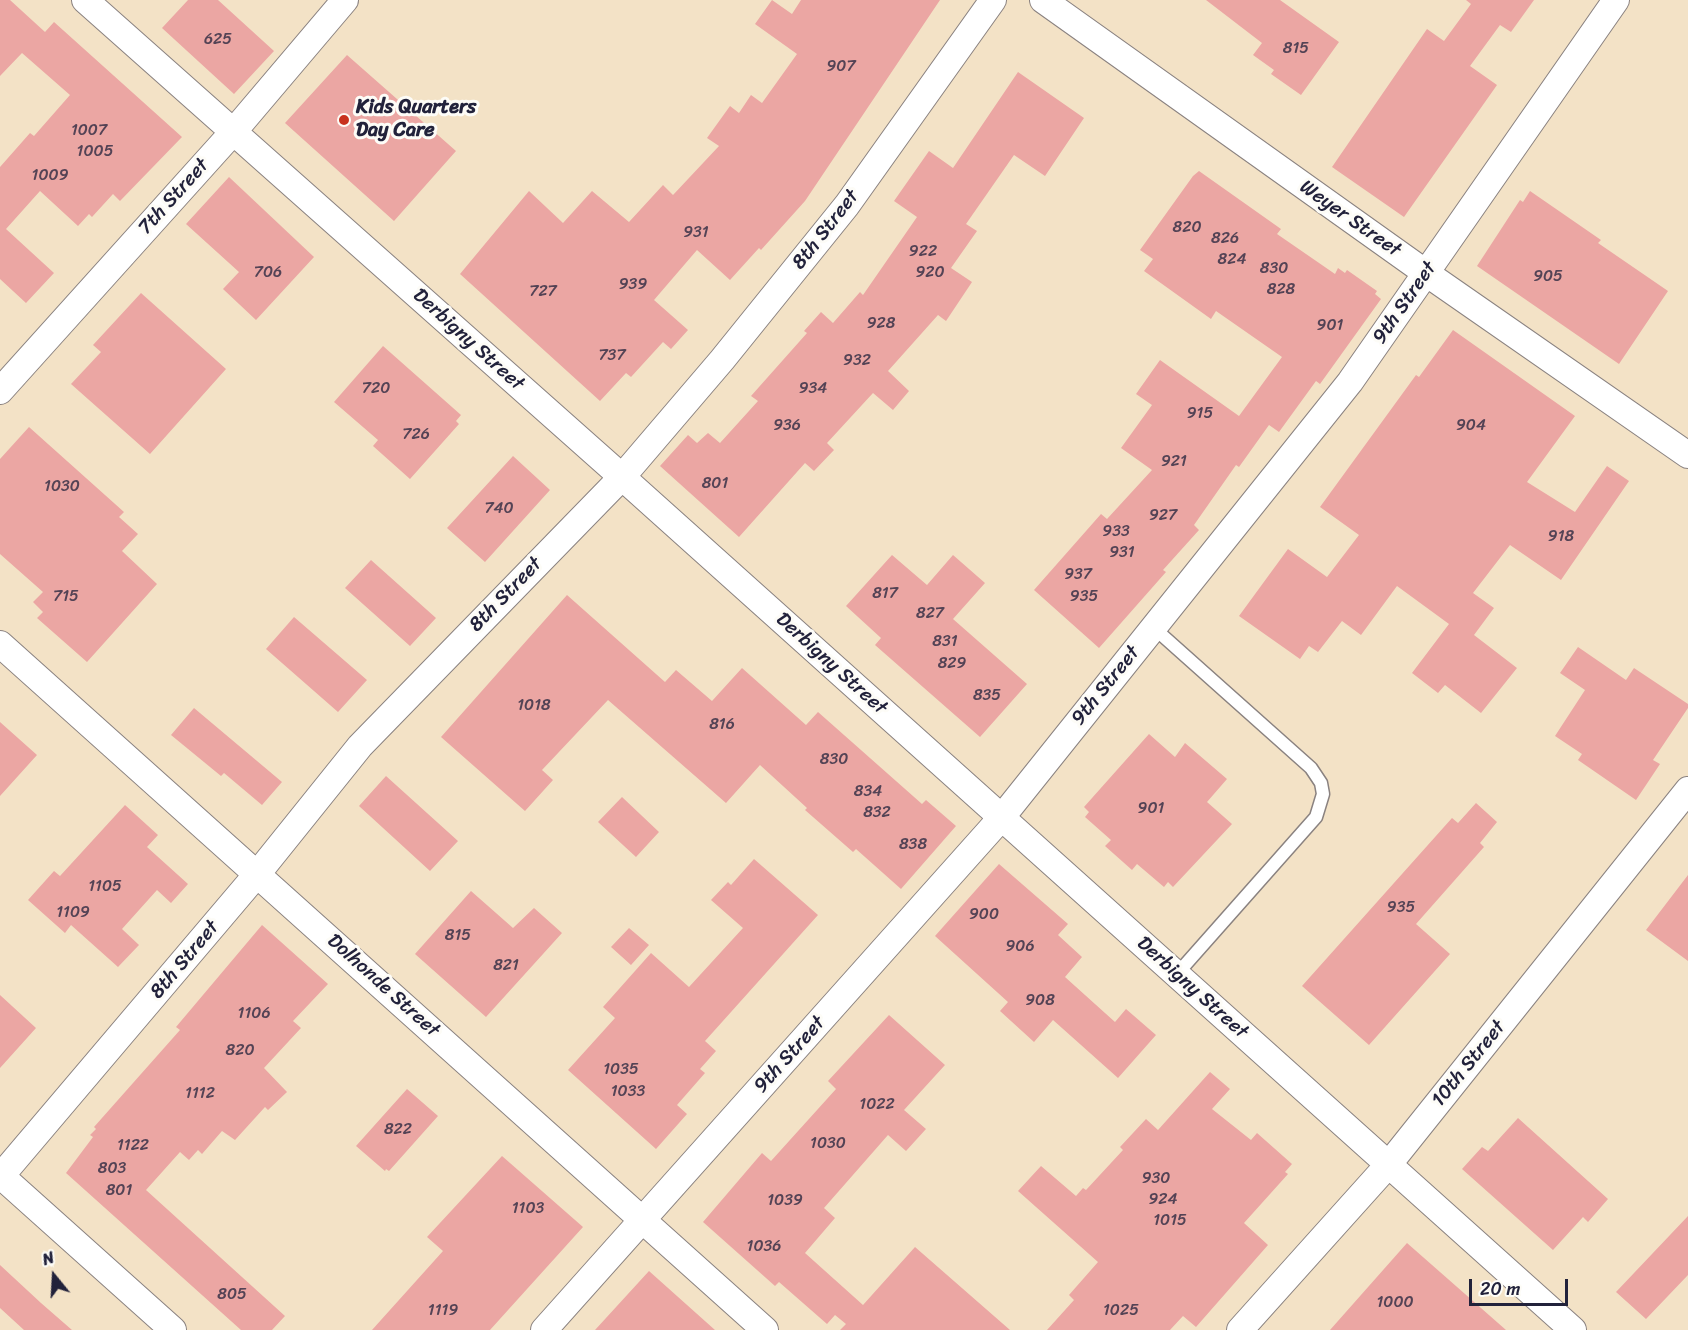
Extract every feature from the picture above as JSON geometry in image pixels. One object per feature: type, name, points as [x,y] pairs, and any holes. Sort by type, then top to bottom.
[{"type":"street","name":"Derbigny Street","points":[[85,0],[622,477],[1573,1330]]},
{"type":"street","name":"7th Street","points":[[0,391],[234,131],[345,0]]},
{"type":"street","name":"8th Street","points":[[1,1176],[258,873],[360,746],[622,477],[722,360],[848,205],[993,0]]},
{"type":"street","name":"Weyer Street","points":[[1043,0],[1426,273],[1688,455]]},
{"type":"street","name":"9th Street","points":[[544,1330],[643,1222],[1002,817],[1350,382],[1616,0]]},
{"type":"street","name":"Dolhonde Street","points":[[0,644],[765,1330]]},
{"type":"street","name":"10th Street","points":[[1240,1330],[1389,1164],[1688,790]]},
{"type":"street","points":[[1,1176],[173,1330]]},
{"type":"lane","points":[[1154,628],[1301,757],[1321,783],[1323,794],[1316,817],[1177,974]]},
{"type":"building","points":[[0,0],[10,0],[45,32],[54,22],[182,137],[120,201],[113,194],[92,217],[89,214],[78,226],[40,191],[6,229],[54,273],[26,303],[0,279],[0,167],[30,133],[34,136],[70,95],[22,53],[0,76]]},
{"type":"building","points":[[188,0],[218,0],[274,51],[234,94],[162,28]]},
{"type":"building","points":[[772,0],[792,14],[801,0],[940,0],[805,201],[761,250],[759,248],[730,280],[697,250],[654,300],[688,330],[671,349],[663,342],[631,377],[626,373],[600,401],[460,274],[529,191],[563,223],[592,191],[629,222],[663,185],[673,195],[719,146],[707,138],[730,106],[739,113],[751,95],[762,103],[797,54],[755,24]]},
{"type":"building","points":[[1206,0],[1280,0],[1339,42],[1301,95],[1271,74],[1274,70],[1253,55],[1262,43]]},
{"type":"building","points":[[1466,0],[1534,0],[1511,32],[1500,25],[1470,66],[1497,85],[1404,217],[1332,167],[1427,29],[1444,41],[1471,4]]},
{"type":"building","points":[[347,55],[456,151],[394,221],[285,123]]},
{"type":"building","points":[[1018,72],[1084,118],[1045,176],[1014,155],[966,224],[977,231],[951,268],[972,282],[946,321],[938,315],[888,371],[909,391],[893,410],[873,393],[827,443],[834,450],[814,471],[805,463],[739,537],[660,466],[688,435],[697,443],[708,433],[720,443],[758,401],[751,396],[807,333],[804,331],[821,312],[833,323],[860,292],[863,295],[917,217],[894,201],[929,151],[953,168]]},
{"type":"building","points":[[1199,171],[1281,229],[1277,234],[1335,274],[1338,268],[1345,273],[1347,270],[1377,291],[1375,294],[1381,299],[1320,384],[1316,381],[1279,432],[1269,425],[1239,467],[1236,465],[1194,525],[1199,530],[1163,570],[1166,572],[1099,648],[1034,590],[1101,514],[1107,519],[1152,470],[1121,448],[1152,405],[1136,394],[1160,360],[1239,416],[1282,357],[1216,311],[1211,319],[1144,271],[1153,259],[1140,250],[1193,176]]},
{"type":"building","points":[[229,177],[314,257],[256,320],[223,289],[239,272],[186,224]]},
{"type":"building","points":[[1530,191],[1601,240],[1598,243],[1668,291],[1619,364],[1477,266],[1520,200],[1523,202]]},
{"type":"building","points":[[141,293],[226,369],[150,454],[71,384],[101,352],[93,345]]},
{"type":"building","points":[[1453,330],[1575,416],[1527,482],[1575,512],[1607,466],[1629,481],[1561,580],[1510,545],[1473,593],[1494,608],[1474,635],[1517,668],[1481,713],[1445,685],[1438,693],[1412,673],[1449,624],[1397,586],[1361,635],[1342,621],[1318,652],[1309,646],[1300,659],[1239,616],[1288,549],[1327,577],[1359,535],[1320,507],[1416,375],[1419,377]]},
{"type":"building","points":[[383,346],[461,415],[456,421],[459,424],[410,479],[373,446],[378,440],[334,402]]},
{"type":"building","points":[[29,427],[124,512],[119,517],[138,534],[122,551],[157,584],[87,662],[37,618],[43,612],[33,602],[43,592],[0,554],[0,459]]},
{"type":"building","points":[[513,456],[550,490],[485,562],[447,528]]},
{"type":"building","points":[[892,555],[927,585],[953,555],[985,583],[953,619],[1027,684],[980,737],[875,645],[881,638],[846,606]]},
{"type":"building","points":[[371,560],[436,618],[410,646],[345,588]]},
{"type":"building","points":[[567,595],[665,682],[676,670],[712,701],[742,668],[806,725],[818,712],[922,804],[926,800],[956,826],[901,889],[856,849],[853,852],[805,810],[807,808],[760,765],[726,803],[608,700],[542,770],[553,780],[525,811],[441,737]]},
{"type":"building","points":[[294,617],[367,680],[338,712],[266,649]]},
{"type":"building","points":[[1578,647],[1626,680],[1634,668],[1688,704],[1688,708],[1653,760],[1660,764],[1636,800],[1578,760],[1582,754],[1555,736],[1585,690],[1560,673]]},
{"type":"building","points":[[194,708],[282,782],[262,805],[224,773],[221,776],[171,735]]},
{"type":"building","points":[[0,722],[37,755],[0,796]]},
{"type":"building","points":[[1149,734],[1175,757],[1185,743],[1227,779],[1207,802],[1232,824],[1173,887],[1168,882],[1164,887],[1137,864],[1132,870],[1105,846],[1111,840],[1085,817],[1089,812],[1084,807]]},
{"type":"building","points":[[386,776],[458,841],[430,871],[359,806]]},
{"type":"building","points":[[622,797],[659,832],[636,857],[598,822]]},
{"type":"building","points":[[1476,803],[1497,822],[1480,843],[1484,847],[1416,924],[1450,954],[1369,1045],[1302,986],[1452,818],[1458,823]]},
{"type":"building","points":[[125,805],[158,835],[147,847],[188,884],[171,903],[157,890],[122,929],[139,945],[118,967],[71,925],[65,933],[28,900],[54,871],[60,876]]},
{"type":"building","points":[[754,859],[818,915],[705,1041],[716,1051],[700,1069],[705,1073],[677,1105],[687,1114],[656,1149],[568,1070],[615,1018],[603,1007],[651,953],[689,987],[743,928],[711,900],[728,882],[731,885]]},
{"type":"building","points":[[999,864],[1068,924],[1058,935],[1082,957],[1065,977],[1115,1022],[1126,1009],[1156,1035],[1118,1078],[1053,1020],[1034,1042],[1000,1011],[1008,1002],[935,936]]},
{"type":"building","points":[[1688,875],[1688,961],[1646,930]]},
{"type":"building","points":[[471,891],[513,928],[534,908],[562,933],[486,1017],[415,954]]},
{"type":"building","points":[[262,925],[328,984],[293,1021],[301,1028],[264,1068],[287,1092],[268,1110],[265,1107],[235,1140],[222,1131],[202,1154],[198,1150],[189,1160],[180,1152],[146,1190],[285,1316],[272,1330],[241,1330],[66,1173],[93,1137],[90,1135],[96,1129],[94,1127],[180,1030],[176,1027]]},
{"type":"building","points":[[629,928],[649,945],[631,965],[611,947]]},
{"type":"building","points":[[0,995],[36,1028],[0,1068]]},
{"type":"building","points":[[889,1015],[945,1065],[904,1110],[926,1129],[906,1151],[888,1135],[824,1208],[835,1218],[805,1253],[863,1305],[915,1247],[1010,1330],[840,1330],[846,1324],[835,1315],[827,1324],[779,1282],[775,1286],[703,1222],[762,1153],[771,1161],[836,1089],[828,1081]]},
{"type":"building","points":[[1210,1072],[1230,1089],[1212,1109],[1251,1140],[1257,1133],[1292,1164],[1285,1172],[1288,1174],[1244,1223],[1268,1245],[1196,1327],[1183,1316],[1170,1330],[1047,1330],[1074,1300],[1069,1295],[1098,1262],[1018,1191],[1041,1166],[1076,1196],[1083,1188],[1086,1190],[1123,1150],[1120,1147],[1146,1119],[1158,1130]]},
{"type":"building","points":[[407,1089],[438,1116],[389,1171],[386,1169],[385,1171],[356,1146]]},
{"type":"building","points":[[1518,1118],[1608,1199],[1588,1222],[1583,1217],[1553,1250],[1462,1169],[1482,1147],[1488,1151]]},
{"type":"building","points":[[502,1156],[583,1227],[490,1330],[372,1330],[443,1251],[427,1237]]},
{"type":"building","points":[[1688,1216],[1688,1275],[1646,1319],[1616,1292]]},
{"type":"building","points":[[1407,1243],[1506,1330],[1330,1330]]},
{"type":"building","points":[[0,1265],[72,1330],[24,1330],[0,1308]]},
{"type":"building","points":[[649,1271],[715,1330],[595,1330]]},
{"type":"place","name":"Kids Quarters Day Care","points":[[344,120]]}]
